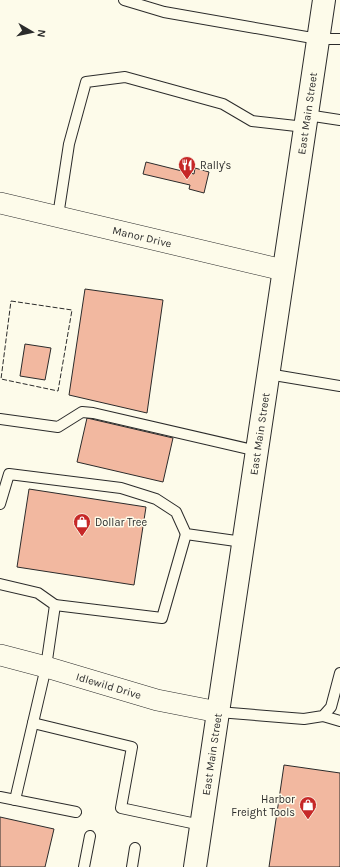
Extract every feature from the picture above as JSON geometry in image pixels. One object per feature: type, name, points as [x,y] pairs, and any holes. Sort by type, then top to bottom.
[{"type":"main road","name":"East Main Street","points":[[195,867],[324,0]]},
{"type":"street","name":"Manor Drive","points":[[0,203],[284,270]]},
{"type":"street","name":"Idlewild Drive","points":[[0,656],[46,667],[157,700],[218,712]]},
{"type":"lane","points":[[124,0],[164,12],[318,39],[340,39]]},
{"type":"lane","points":[[58,216],[69,144],[86,82],[125,77],[224,104],[252,121],[340,120]]},
{"type":"lane","points":[[268,374],[340,386]]},
{"type":"lane","points":[[0,419],[58,427],[82,412],[93,413],[257,451]]},
{"type":"lane","points":[[0,504],[9,474],[121,488],[156,500],[176,512],[186,534],[162,618],[55,606],[38,593],[0,584]]},
{"type":"lane","points":[[186,534],[243,542]]},
{"type":"lane","points":[[15,800],[46,667],[55,606]]},
{"type":"lane","points":[[323,716],[331,707],[340,673]]},
{"type":"lane","points":[[218,712],[304,719],[323,716],[340,721]]},
{"type":"lane","points":[[33,723],[132,748],[121,808],[201,825]]},
{"type":"lane","points":[[0,797],[76,812]]},
{"type":"lane","points":[[84,867],[90,836]]},
{"type":"lane","points":[[132,867],[135,848]]},
{"type":"building","name":"Rally's","points":[[146,162],[194,174],[195,168],[209,172],[204,193],[189,189],[190,185],[143,174]]},
{"type":"building","points":[[85,289],[163,300],[147,413],[69,395]]},
{"type":"building","points":[[25,344],[51,348],[45,380],[20,376]]},
{"type":"building","points":[[87,418],[173,438],[163,482],[77,462]]},
{"type":"building","name":"Dollar Tree","points":[[29,489],[146,507],[134,585],[17,567]]},
{"type":"building","name":"Harbor Freight Tools","points":[[284,765],[340,773],[340,867],[269,867]]},
{"type":"building","points":[[0,817],[54,829],[45,867],[0,867]]},
{"type":"fence","points":[[11,301],[72,310],[58,391],[1,379],[11,301]]},
{"type":"place","name":"Rally's","points":[[187,180]]},
{"type":"place","name":"Dollar Tree","points":[[82,537]]},
{"type":"place","name":"Harbor Freight Tools","points":[[308,820]]}]
